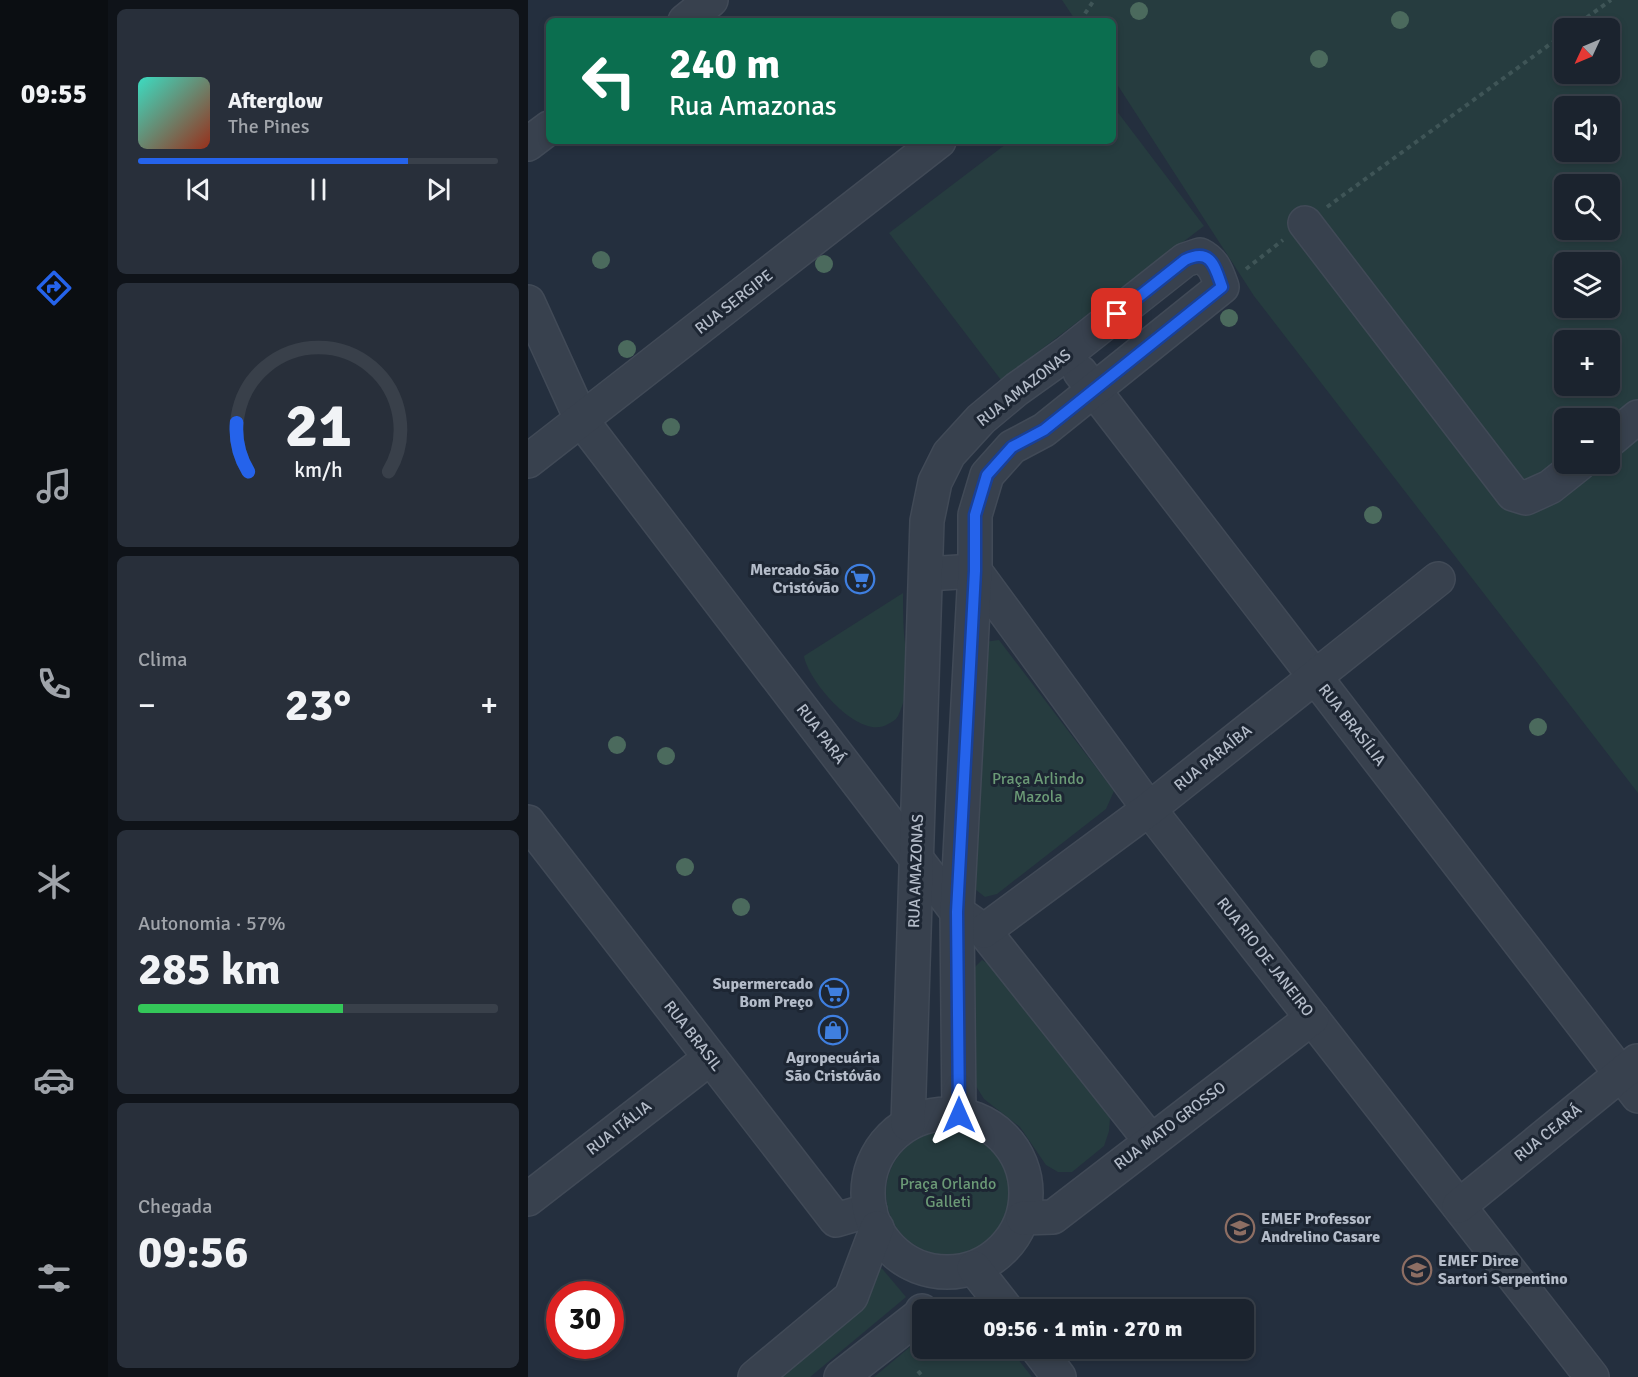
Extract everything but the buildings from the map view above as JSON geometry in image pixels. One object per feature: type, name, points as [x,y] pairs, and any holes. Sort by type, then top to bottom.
[{"type":"street","points":[[689,18],[711,0]]},
{"type":"street","points":[[528,144],[546,130]]},
{"type":"street","name":"RUA SERGIPE","points":[[528,461],[935,144]]},
{"type":"street","points":[[1305,223],[1513,494],[1526,498],[1550,487],[1567,474]]},
{"type":"street","name":"RUA AMAZONAS","points":[[908,1124],[927,520],[935,482],[949,454],[981,419],[1185,260],[1200,255],[1208,259],[1215,268],[1222,287]]},
{"type":"street","points":[[959,1115],[957,912],[975,571],[975,515],[987,475],[1012,447],[1044,430],[1222,287]]},
{"type":"street","name":"RUA PARÁ","points":[[528,302],[582,421],[957,912],[984,931],[1150,1140]]},
{"type":"street","name":"RUA BRASÍLIA","points":[[1066,354],[1314,677],[1632,1076]]},
{"type":"street","points":[[1017,389],[1044,430]]},
{"type":"street","points":[[1620,432],[1638,417]]},
{"type":"street","points":[[926,574],[975,571]]},
{"type":"street","name":"RUA RIO DE JANEIRO","points":[[975,571],[1149,809],[1592,1377]]},
{"type":"street","name":"RUA PARAÍBA","points":[[984,931],[1149,809],[1438,579]]},
{"type":"street","name":"RUA BRASIL","points":[[529,826],[836,1221],[874,1219]]},
{"type":"street","name":"RUA MATO GROSSO","points":[[1023,1218],[1053,1217],[1150,1140],[1312,1018]]},
{"type":"street","name":"RUA ITÁLIA","points":[[528,1199],[710,1058]]},
{"type":"street","name":"RUA CEARÁ","points":[[1458,1206],[1632,1076]]},
{"type":"street","points":[[959,1115],[981,1121],[1000,1134],[1014,1151],[1024,1172],[1026,1195],[1023,1218],[1012,1239],[995,1256],[961,1270],[926,1269],[906,1260],[889,1246],[874,1219],[869,1190],[872,1170],[880,1152],[892,1136],[908,1124],[933,1116],[959,1115]]},
{"type":"street","points":[[754,1377],[852,1297],[874,1219]]},
{"type":"street","points":[[961,1270],[994,1299]]},
{"type":"street","points":[[933,1299],[961,1270]]},
{"type":"street","points":[[841,1377],[912,1321]]},
{"type":"street","points":[[1045,1359],[1059,1377]]},
{"type":"path","points":[[1082,18],[1094,0]]},
{"type":"path","points":[[1586,18],[1611,0]]},
{"type":"path","points":[[1222,287],[1305,223],[1554,41]]},
{"type":"path","points":[[918,1371],[923,1377]]},
{"type":"green space","points":[[1062,0],[1638,0],[1638,793],[1254,296],[1116,83],[1116,18],[1074,18]]},
{"type":"green space","points":[[1116,110],[1204,226],[1001,380],[889,233],[1006,144],[1116,144]]},
{"type":"green space","points":[[903,593],[907,676],[905,696],[894,721],[877,727],[864,724],[850,717],[825,693],[815,680],[804,656]]},
{"type":"green space","name":"Praça Arlindo Mazola","points":[[999,640],[1114,791],[1106,809],[997,894],[985,897],[976,890],[984,642]]},
{"type":"green space","points":[[982,960],[994,967],[1110,1118],[1104,1146],[1072,1172],[1058,1172],[1046,1165],[1020,1127],[984,1099],[971,1078],[974,968]]},
{"type":"green space","name":"Praça Orlando Galleti","points":[[948,1131],[972,1136],[992,1149],[1005,1169],[1010,1193],[1005,1217],[992,1237],[972,1250],[948,1255],[924,1250],[904,1237],[891,1217],[886,1193],[891,1169],[904,1149],[924,1136]]},
{"type":"green space","points":[[879,1265],[906,1297],[810,1377],[781,1377],[865,1307]]},
{"type":"green space","points":[[912,1345],[912,1359],[1018,1359],[1032,1377],[874,1377]]},
{"type":"place","name":"Mercado São Cristóvão","points":[[860,579]]},
{"type":"place","name":"Supermercado Bom Preço","points":[[834,993]]},
{"type":"place","name":"Agropecuária São Cristóvão","points":[[833,1030]]},
{"type":"place","name":"EMEF Professor Andrelino Casare","points":[[1240,1228]]},
{"type":"place","name":"EMEF Dirce Sartori Serpentino","points":[[1417,1270]]},
{"type":"route","points":[[959,1115],[957,912],[975,571],[975,515],[987,475],[1012,447],[1044,430],[1222,287],[1215,268],[1208,259],[1200,255],[1194,256],[1185,260],[1117,314]]}]
